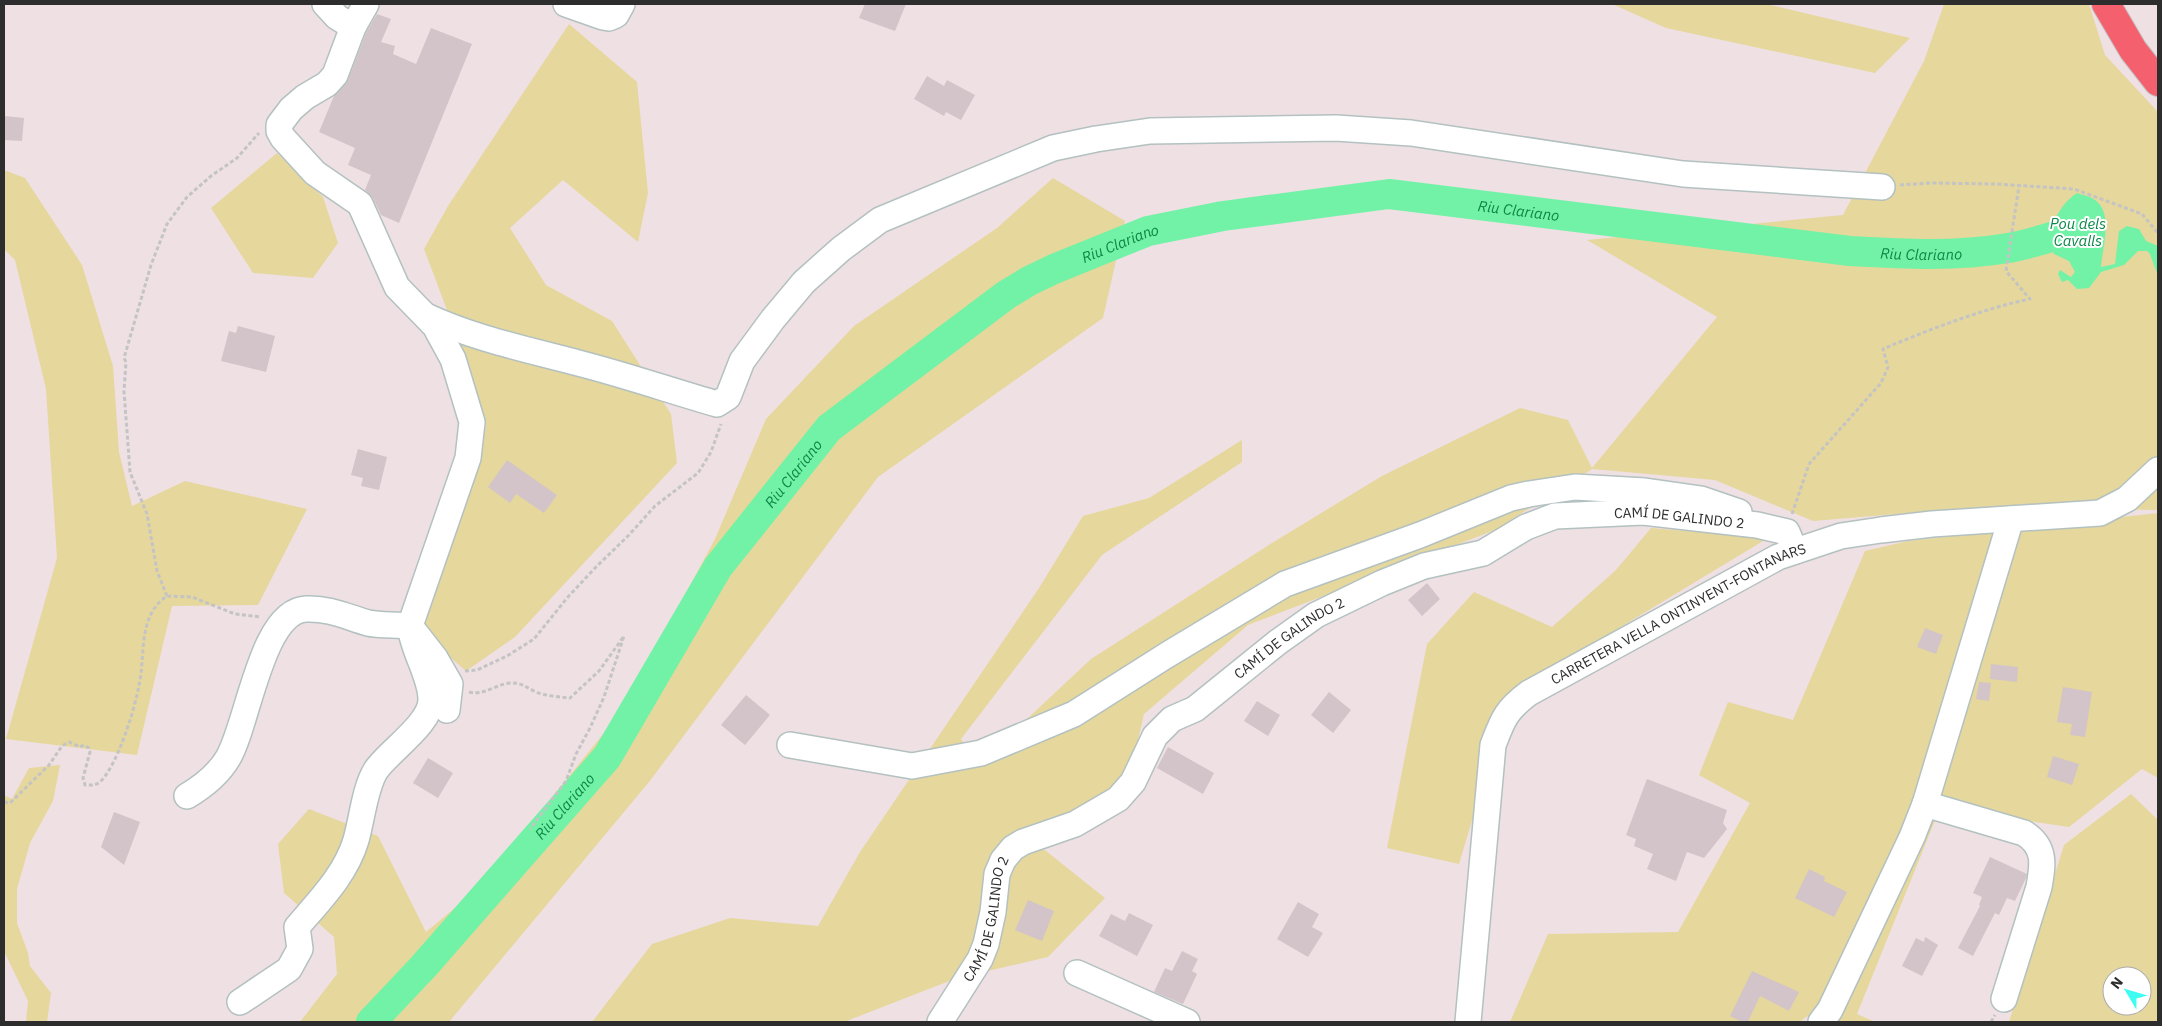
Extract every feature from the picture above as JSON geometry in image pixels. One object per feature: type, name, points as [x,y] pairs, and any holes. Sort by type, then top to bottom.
[{"type":"main road","points":[[2106,4],[2134,50],[2158,82]]},
{"type":"street","points":[[325,4],[338,17],[353,27]]},
{"type":"street","points":[[240,1002],[289,969],[300,949],[297,927],[344,869],[356,840],[365,800],[376,771],[425,718],[432,700],[412,641],[410,626],[468,458],[472,422],[453,359],[435,326],[397,287],[360,204],[315,173],[283,138],[280,125],[305,97],[327,84],[335,75],[353,27],[366,4]]},
{"type":"street","points":[[566,4],[609,18],[616,15],[622,4]]},
{"type":"street","points":[[426,316],[445,325],[487,339],[717,404],[728,397],[742,361],[773,319],[804,282],[841,249],[880,220],[1053,148],[1150,131],[1336,128],[1411,133],[1683,174],[1882,187]]},
{"type":"street","name":"CARRETERA VELLA ONTINYENT-FONTANARS","points":[[1468,1022],[1493,745],[1500,725],[1512,706],[1528,693],[1717,589],[1778,558],[1791,542],[1932,524],[2100,513],[2127,499],[2158,470]]},
{"type":"street","points":[[790,745],[912,766],[980,753],[1074,714],[1285,584],[1420,535],[1511,498],[1575,488],[1668,494],[1701,499],[1725,506],[1742,513],[1757,525]]},
{"type":"street","name":"CAMÍ DE GALINDO 2","points":[[940,1022],[980,959],[986,944],[993,912],[997,874],[1003,860],[1013,848],[1023,842],[1076,824],[1118,799],[1133,782],[1154,736],[1172,719],[1195,709],[1278,642],[1316,615],[1382,583],[1424,566],[1483,553],[1515,533],[1555,516],[1643,512],[1757,525],[1791,542]]},
{"type":"street","points":[[1821,1022],[1830,1010],[1912,837],[1925,804],[2012,520]]},
{"type":"street","points":[[187,796],[208,783],[228,757],[248,704],[265,648],[283,619],[304,609],[338,612],[370,623],[410,626],[435,658],[447,678],[447,710]]},
{"type":"street","points":[[1925,804],[2024,833],[2034,840],[2038,847],[2042,869],[2039,887],[2004,999]]},
{"type":"street","points":[[1077,973],[1187,1022]]},
{"type":"path","points":[[167,596],[156,572],[147,514],[130,472],[124,390],[126,346],[151,265],[167,224],[187,197],[211,176],[237,158],[269,122],[280,125]]},
{"type":"path","points":[[1882,187],[1931,183],[2074,189],[2142,214],[2158,233]]},
{"type":"path","points":[[1791,542],[1810,464],[1881,383],[1888,368],[1883,349],[2012,303],[2030,299],[2006,271],[2019,186]]},
{"type":"path","points":[[447,678],[477,670],[507,656],[534,639],[573,592],[630,535],[655,506],[698,473],[711,452],[724,416],[722,401]]},
{"type":"path","points":[[4,802],[10,803],[48,765],[62,746],[69,742],[80,747],[84,745],[89,748],[90,752],[83,778],[85,785],[99,783],[109,768],[132,714],[141,679],[141,653],[147,623],[153,610],[167,596],[192,597],[235,614],[283,619]]},
{"type":"path","points":[[447,678],[472,693],[494,690],[510,683],[525,685],[536,692],[570,698],[599,671],[624,636],[604,697],[576,754],[566,781],[530,829]]},
{"type":"shaded area","points":[[1612,4],[1766,4],[1910,38],[1875,73],[1666,28]]},
{"type":"shaded area","points":[[1944,4],[2089,4],[2105,55],[2158,112],[2158,510],[1980,507],[1813,521],[1715,480],[1592,469],[1495,530],[1248,625],[1144,714],[1128,783],[1031,839],[1105,898],[1048,957],[957,978],[844,1022],[592,1022],[652,944],[730,918],[818,926],[860,852],[1039,588],[1083,516],[1149,498],[1242,440],[1242,462],[1102,555],[961,739],[978,765],[1091,659],[1272,543],[1382,476],[1520,408],[1568,420],[1592,468],[1717,317],[1587,240],[1843,215],[1924,61]]},
{"type":"shaded area","points":[[569,24],[637,82],[648,193],[638,242],[563,180],[510,228],[546,285],[612,321],[671,414],[677,463],[515,637],[466,671],[420,631],[486,426],[467,363],[424,249],[448,206]]},
{"type":"shaded area","points":[[277,153],[323,197],[338,243],[313,278],[253,273],[211,208]]},
{"type":"shaded area","points":[[4,170],[25,178],[82,265],[113,366],[119,452],[132,506],[185,481],[307,509],[258,605],[172,606],[137,755],[6,739],[57,558],[46,389],[15,260],[4,249]]},
{"type":"shaded area","points":[[1053,178],[1125,221],[1103,318],[878,477],[649,782],[449,1022],[300,1022],[337,974],[334,937],[284,893],[278,844],[309,809],[378,836],[426,932],[480,887],[624,708],[715,539],[766,419],[854,326],[997,228]]},
{"type":"shaded area","points":[[2158,513],[2158,778],[2142,769],[2069,827],[1940,808],[1857,1014],[1875,1022],[1809,1022],[1808,1016],[1799,1022],[1510,1022],[1548,934],[1678,932],[1750,803],[1699,775],[1728,702],[1793,720],[1865,551],[1908,541]]},
{"type":"shaded area","points":[[1651,528],[1768,538],[1510,694],[1459,864],[1387,848],[1427,644],[1474,592],[1552,627],[1616,570]]},
{"type":"shaded area","points":[[60,765],[53,801],[30,843],[17,889],[17,923],[28,953],[30,966],[51,993],[47,1022],[26,1022],[28,1001],[4,951],[4,795],[12,799],[29,768]]},
{"type":"shaded area","points":[[2131,794],[2158,820],[2158,1022],[2009,1022],[2064,845]]},
{"type":"water","name":"Pou dels Cavalls","points":[[2077,193],[2095,200],[2101,206],[2104,213],[2106,232],[2101,267],[2115,264],[2119,231],[2127,226],[2139,229],[2146,241],[2158,246],[2158,276],[2150,254],[2147,251],[2138,251],[2124,265],[2101,272],[2089,288],[2077,289],[2068,280],[2062,282],[2058,274],[2060,270],[2071,277],[2075,272],[2069,261],[2054,254],[2049,244],[2043,239],[2061,208]]},
{"type":"building","points":[[865,4],[906,4],[895,31],[859,18]]},
{"type":"building","points":[[377,14],[391,19],[381,42],[395,46],[393,54],[416,64],[431,28],[472,44],[399,223],[381,215],[373,198],[365,190],[371,175],[348,165],[355,148],[319,132],[334,96],[348,80],[366,33]]},
{"type":"building","points":[[927,76],[944,86],[947,80],[975,95],[961,120],[946,112],[944,116],[914,99]]},
{"type":"building","points":[[4,116],[24,118],[22,141],[4,140]]},
{"type":"building","points":[[238,326],[275,336],[266,372],[221,361],[229,331],[236,333]]},
{"type":"building","points":[[358,449],[387,457],[379,490],[361,486],[363,478],[351,475]]},
{"type":"building","points":[[507,460],[557,495],[544,513],[516,494],[510,503],[488,487]]},
{"type":"building","points":[[1427,583],[1440,599],[1422,616],[1408,600]]},
{"type":"building","points":[[1925,628],[1943,635],[1936,654],[1917,647]]},
{"type":"building","points":[[1991,664],[2018,667],[2017,682],[1990,679]]},
{"type":"building","points":[[1979,682],[1991,683],[1989,701],[1976,699]]},
{"type":"building","points":[[2063,687],[2092,692],[2085,737],[2070,735],[2072,724],[2057,722]]},
{"type":"building","points":[[1329,692],[1351,710],[1333,733],[1311,715]]},
{"type":"building","points":[[746,695],[770,715],[745,745],[721,725]]},
{"type":"building","points":[[1257,701],[1280,715],[1268,736],[1244,721]]},
{"type":"building","points":[[1168,747],[1214,773],[1203,794],[1157,768]]},
{"type":"building","points":[[2053,756],[2079,764],[2072,785],[2047,777]]},
{"type":"building","points":[[428,758],[453,773],[438,798],[413,783]]},
{"type":"building","points":[[1647,779],[1727,810],[1723,823],[1727,829],[1704,858],[1687,852],[1676,881],[1647,869],[1653,854],[1634,846],[1636,839],[1626,835]]},
{"type":"building","points":[[114,812],[140,822],[124,865],[101,847]]},
{"type":"building","points":[[1990,857],[2027,874],[2015,901],[2007,898],[1999,915],[1995,913],[1973,956],[1958,948],[1980,906],[1982,897],[1973,893]]},
{"type":"building","points":[[1809,869],[1825,877],[1824,881],[1847,892],[1834,917],[1795,898]]},
{"type":"building","points":[[1028,900],[1054,911],[1042,941],[1015,930]]},
{"type":"building","points":[[1298,902],[1319,914],[1312,927],[1323,933],[1308,957],[1277,939]]},
{"type":"building","points":[[1129,913],[1153,925],[1137,956],[1099,936],[1111,914],[1125,921]]},
{"type":"building","points":[[1925,937],[1938,945],[1922,976],[1902,966],[1916,938],[1924,942]]},
{"type":"building","points":[[1182,951],[1198,959],[1192,971],[1197,974],[1183,1004],[1154,992],[1165,968],[1172,971]]},
{"type":"building","points":[[1752,971],[1799,992],[1789,1011],[1760,996],[1748,1022],[1742,1022],[1730,1016]]},
{"type":"waterway","name":"Riu Clariano","points":[[371,1022],[423,967],[607,757],[718,567],[829,428],[1006,295],[1054,269],[1148,231],[1223,216],[1389,194],[1870,252],[1929,254],[1988,251],[2027,244],[2082,228]]}]
